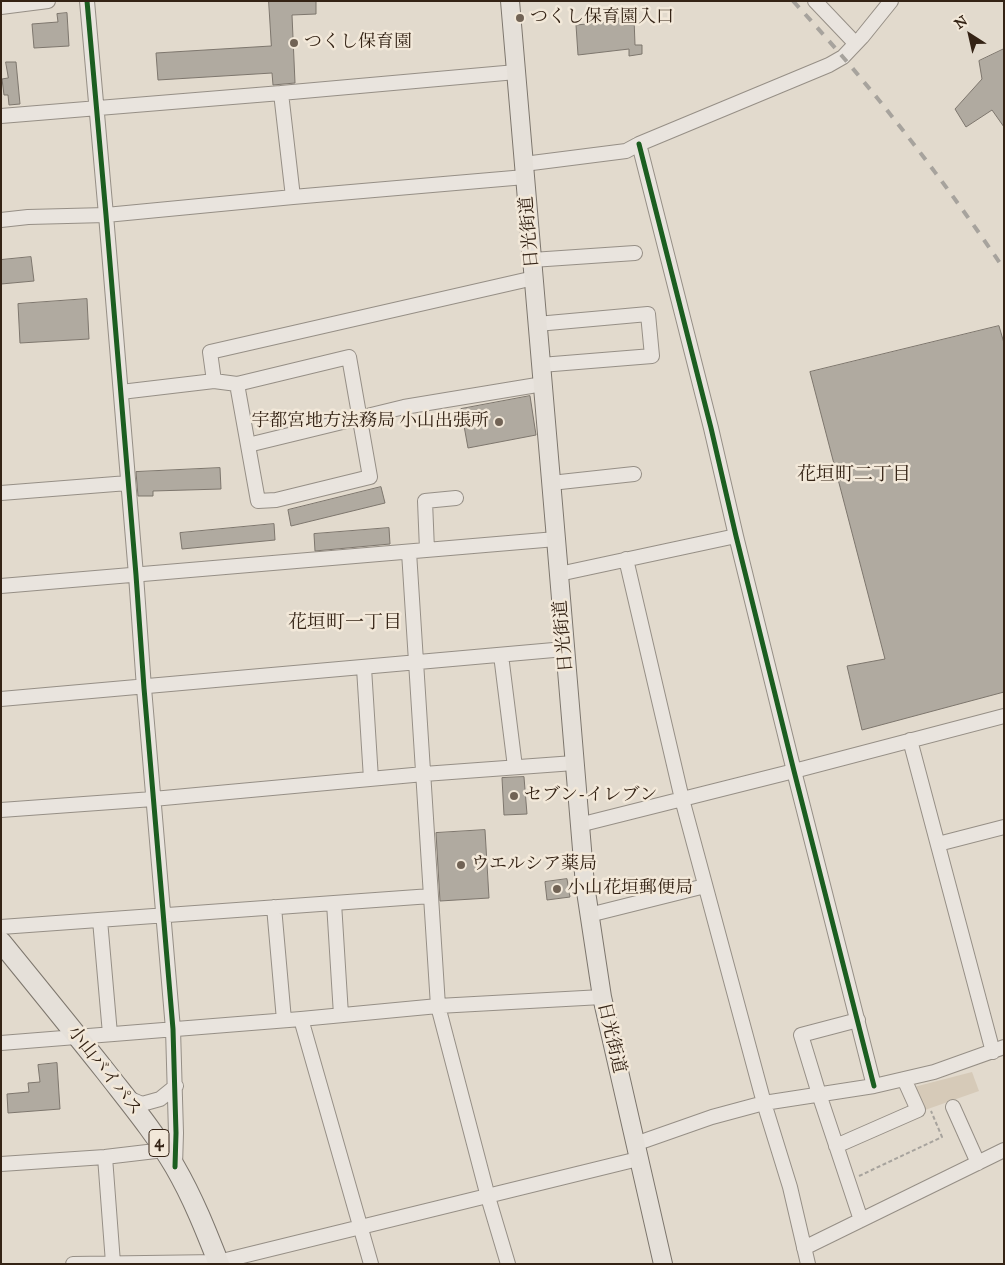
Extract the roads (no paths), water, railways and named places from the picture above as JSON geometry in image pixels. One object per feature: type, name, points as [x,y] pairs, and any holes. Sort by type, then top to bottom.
[{"type":"highway","name":"小山バイパス","points":[[1,942],[78,1037],[164,1150],[199,1214],[219,1263]]},
{"type":"main road","name":"日光街道","points":[[510,1],[585,885],[602,997],[663,1264]]},
{"type":"street","points":[[1,7],[48,1]]},
{"type":"street","points":[[87,1],[173,1028],[176,1086],[175,1167]]},
{"type":"street","points":[[815,1],[855,43]]},
{"type":"street","points":[[1,220],[28,217],[106,215],[293,197],[524,171],[626,151],[843,57],[891,1]]},
{"type":"street","points":[[1,116],[281,94],[516,72]]},
{"type":"street","points":[[281,94],[293,197]]},
{"type":"street","points":[[639,144],[874,1086]]},
{"type":"street","points":[[532,260],[634,253]]},
{"type":"street","points":[[214,381],[210,352],[534,278]]},
{"type":"street","points":[[537,324],[648,314],[652,356],[541,365]]},
{"type":"street","points":[[120,392],[214,381],[237,384],[349,356],[370,477],[276,500],[258,501],[237,384]]},
{"type":"street","points":[[248,445],[404,407],[543,384]]},
{"type":"street","points":[[552,483],[634,474]]},
{"type":"street","points":[[1,493],[128,483]]},
{"type":"street","points":[[427,550],[425,501],[456,498]]},
{"type":"street","points":[[559,574],[736,536]]},
{"type":"street","points":[[1,586],[556,539]]},
{"type":"street","points":[[409,552],[438,1006],[508,1264]]},
{"type":"street","points":[[626,559],[682,799],[764,1103],[790,1187],[808,1264]]},
{"type":"street","points":[[1,698],[144,688],[565,649]]},
{"type":"street","points":[[501,655],[514,768]]},
{"type":"street","points":[[364,668],[371,779]]},
{"type":"street","points":[[579,825],[1004,716]]},
{"type":"street","points":[[73,1264],[219,1263],[488,1196],[636,1152],[712,1117],[764,1103],[874,1086],[934,1072],[998,1049],[938,844],[910,740]]},
{"type":"street","points":[[1,810],[574,763]]},
{"type":"street","points":[[938,844],[1004,827]]},
{"type":"street","points":[[589,915],[705,886]]},
{"type":"street","points":[[1,927],[431,896]]},
{"type":"street","points":[[334,903],[341,1015]]},
{"type":"street","points":[[274,907],[284,1020]]},
{"type":"street","points":[[100,920],[110,1034]]},
{"type":"street","points":[[1,1043],[438,1006],[602,997]]},
{"type":"street","points":[[301,1019],[370,1264]]},
{"type":"street","points":[[858,1020],[801,1035],[861,1220]]},
{"type":"street","points":[[836,1146],[918,1110],[904,1079]]},
{"type":"street","points":[[125,1097],[142,1104],[160,1099],[176,1086]]},
{"type":"street","points":[[953,1106],[978,1163]]},
{"type":"street","points":[[1,1164],[105,1157],[164,1150]]},
{"type":"street","points":[[804,1248],[1004,1150]]},
{"type":"street","points":[[105,1157],[112,1263]]},
{"type":"railway","points":[[793,1],[877,97],[955,199],[1004,269]]},
{"type":"place","name":"つくし保育園入口","points":[[520,18]]},
{"type":"place","name":"つくし保育園","points":[[294,43]]},
{"type":"place","name":"宇都宮地方法務局 小山出張所","points":[[499,422]]},
{"type":"place","name":"セブン-イレブン","points":[[514,796]]},
{"type":"place","name":"ウエルシア薬局","points":[[461,865]]},
{"type":"place","name":"小山花垣郵便局","points":[[557,889]]},
{"type":"district","name":"花垣町二丁目","points":[[854,475]]},
{"type":"district","name":"花垣町一丁目","points":[[345,623]]}]
